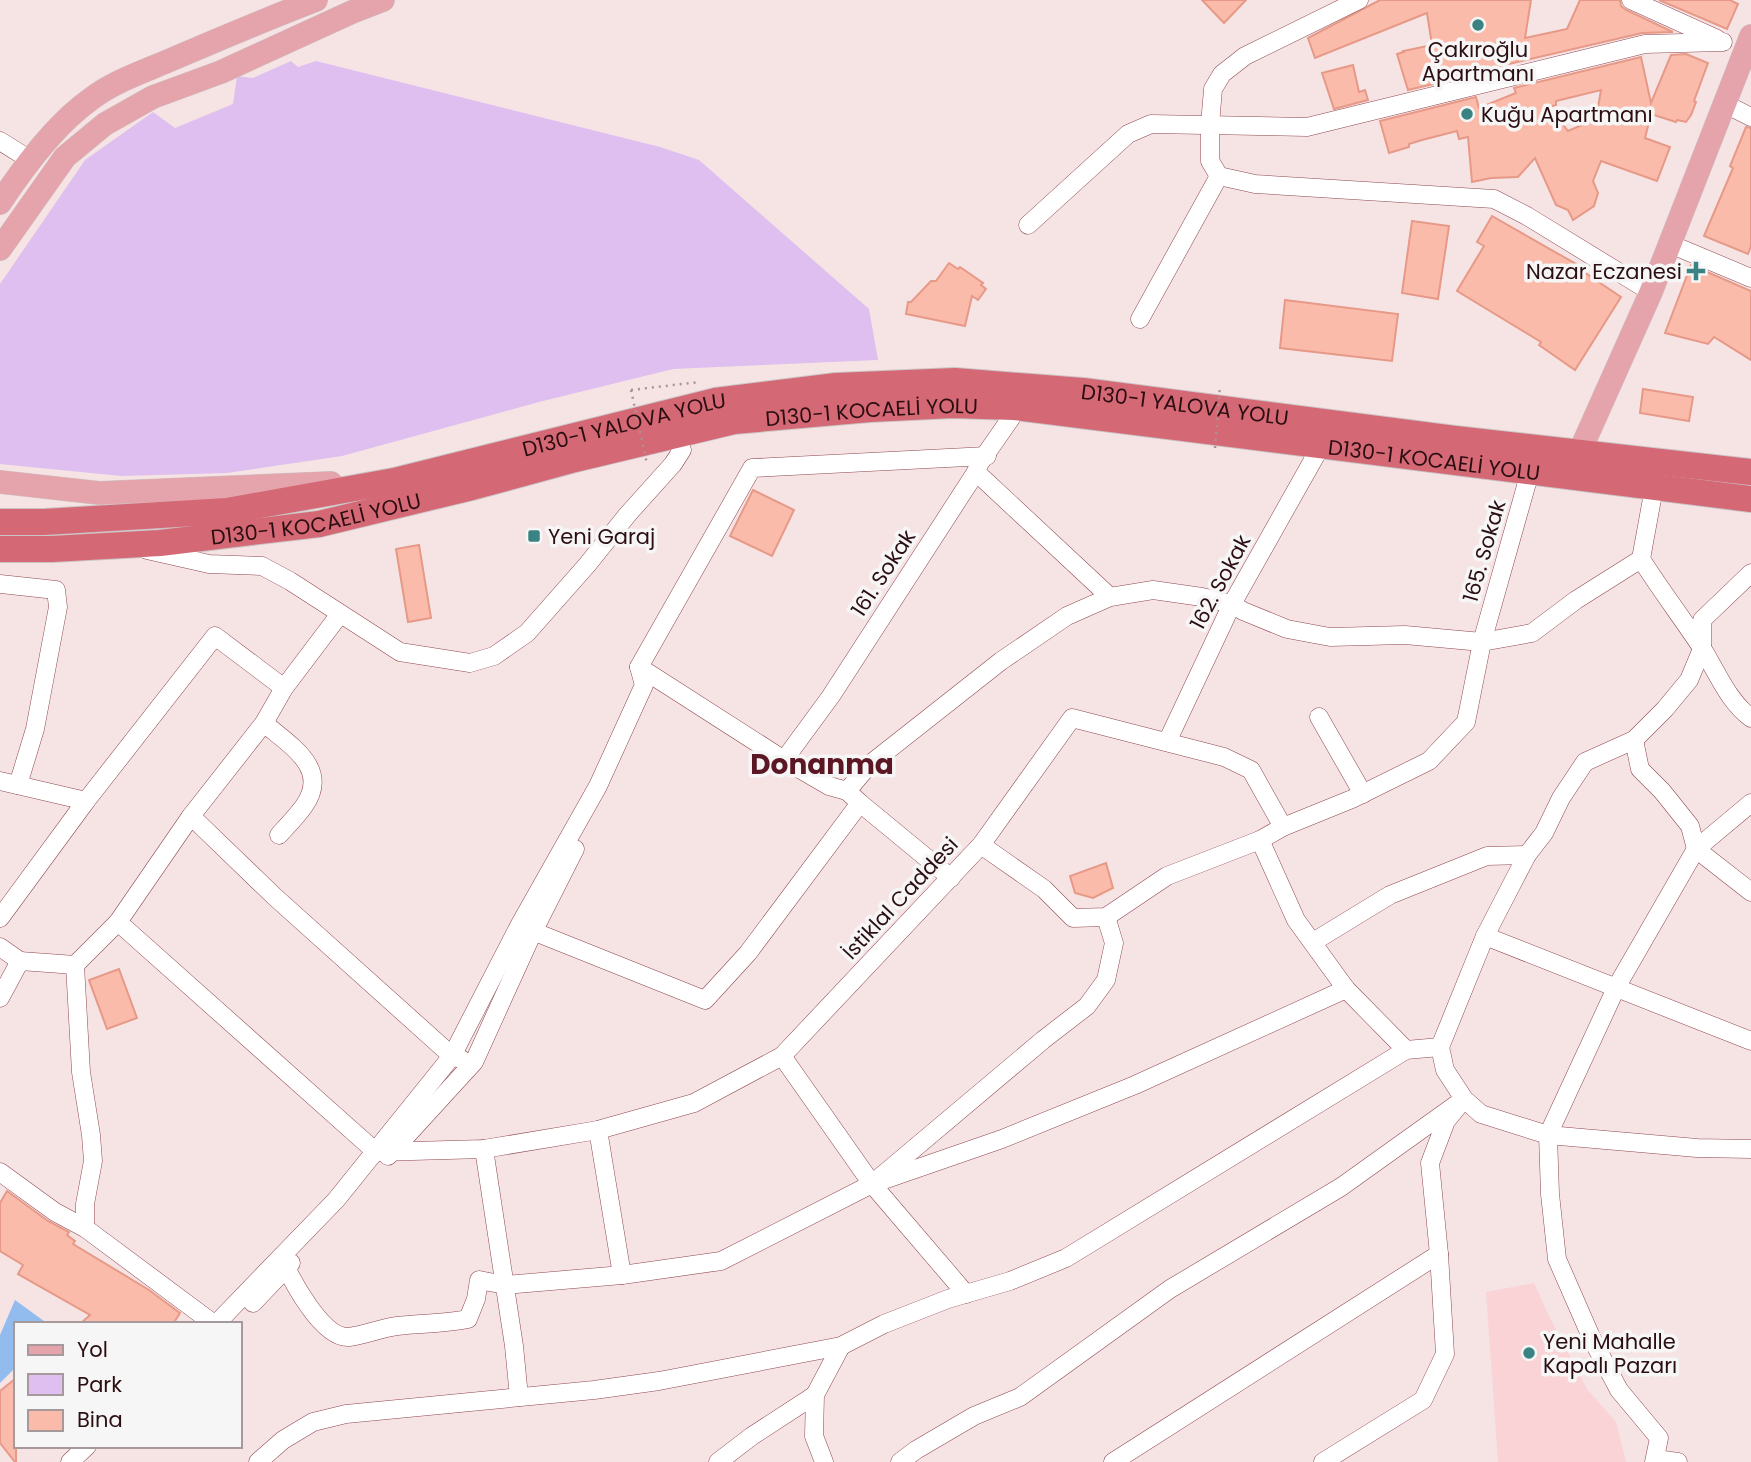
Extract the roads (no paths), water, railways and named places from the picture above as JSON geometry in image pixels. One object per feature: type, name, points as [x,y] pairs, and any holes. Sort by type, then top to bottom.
[{"type":"highway","name":"D130-1 YALOVA YOLU","points":[[0,522],[227,511],[394,481],[715,401],[836,386],[955,381],[1083,391],[1574,465],[1751,472]]},
{"type":"highway","name":"D130-1 KOCAELİ YOLU","points":[[0,549],[160,543],[319,524],[472,487],[588,455],[734,421],[953,405],[1014,407],[1530,472],[1574,465],[1654,488],[1751,499]]},
{"type":"main road","points":[[0,203],[62,125],[92,98],[127,78],[316,0]]},
{"type":"main road","points":[[0,249],[65,157],[105,124],[153,97],[221,72],[383,0]]},
{"type":"main road","points":[[1574,465],[1651,292],[1748,44]]},
{"type":"main road","points":[[2,483],[99,493],[394,481]]},
{"type":"street","points":[[1359,0],[1245,56],[1222,74],[1213,89],[1210,125],[1210,161],[1219,176],[1255,184],[1494,199],[1527,216],[1651,292]]},
{"type":"street","points":[[1631,0],[1723,42]]},
{"type":"street","points":[[207,44],[222,51],[226,64],[221,72]]},
{"type":"street","points":[[1028,225],[1128,134],[1151,124],[1307,127],[1645,44],[1748,44]]},
{"type":"street","points":[[1725,104],[1751,117]]},
{"type":"street","points":[[0,141],[32,161]]},
{"type":"street","points":[[1140,319],[1219,176]]},
{"type":"street","points":[[0,203],[12,195],[20,195],[24,205],[19,221]]},
{"type":"street","points":[[1670,244],[1751,278]]},
{"type":"street","name":"161. Sokak","points":[[784,760],[831,695],[979,464],[1012,418],[1014,407]]},
{"type":"street","name":"162. Sokak","points":[[1167,743],[1232,604],[1321,446]]},
{"type":"street","points":[[112,546],[154,551],[209,564],[262,566],[400,652],[470,663],[494,656],[527,633],[673,464],[682,450]]},
{"type":"street","points":[[384,1152],[452,1056],[526,929],[644,685],[639,667],[752,468],[987,456]]},
{"type":"street","points":[[976,472],[1110,597]]},
{"type":"street","name":"165. Sokak","points":[[1482,642],[1530,472]]},
{"type":"street","points":[[1654,488],[1641,559],[1721,682],[1744,713],[1751,718]]},
{"type":"street","points":[[526,929],[705,1000],[748,953],[853,797],[869,765],[1001,661],[1067,616],[1110,597],[1153,590],[1232,604],[1287,629],[1330,637],[1405,635],[1482,642],[1532,633],[1576,600],[1641,559]]},
{"type":"street","points":[[1751,573],[1702,620],[1702,649],[1689,680],[1665,709],[1634,740],[1585,762],[1544,833],[1527,855],[1485,936],[1440,1047],[1445,1070],[1464,1099],[1481,1114],[1548,1135],[1697,1149],[1751,1149]]},
{"type":"street","points":[[0,584],[55,590],[58,607],[34,729],[9,783],[86,801]]},
{"type":"street","points":[[85,1228],[85,1204],[93,1161],[81,1072],[75,965],[118,922],[191,816],[264,723],[284,688],[341,614]]},
{"type":"street","points":[[0,918],[86,801],[215,636],[284,688]]},
{"type":"street","points":[[872,1184],[1087,1006],[1106,980],[1114,943],[1106,917],[1167,876],[1260,840],[1429,761],[1466,722],[1482,642]]},
{"type":"street","points":[[639,667],[784,760],[853,797],[951,878]]},
{"type":"street","points":[[1319,717],[1363,794]]},
{"type":"street","points":[[981,845],[1072,718],[1224,757],[1251,769],[1283,827]]},
{"type":"street","points":[[264,723],[308,761],[314,782],[306,804],[279,835]]},
{"type":"street","points":[[1634,740],[1640,769],[1662,791],[1689,826],[1696,849],[1751,892]]},
{"type":"street","points":[[1678,1462],[1655,1460],[1659,1438],[1619,1391],[1592,1339],[1557,1259],[1550,1194],[1548,1135],[1617,986],[1696,849],[1751,803]]},
{"type":"street","points":[[191,816],[275,897],[452,1056],[474,1062]]},
{"type":"street","points":[[1260,840],[1296,920],[1346,989],[1406,1050]]},
{"type":"street","name":"İstiklal Caddesi","points":[[384,1152],[484,1149],[598,1130],[694,1103],[782,1056],[981,845],[1044,889],[1073,918],[1106,917]]},
{"type":"street","points":[[1313,942],[1390,895],[1487,856],[1527,855]]},
{"type":"street","points":[[118,922],[384,1152]]},
{"type":"street","points":[[234,1322],[335,1200],[474,1062],[526,929]]},
{"type":"street","points":[[1485,936],[1751,1041]]},
{"type":"street","points":[[0,947],[20,961],[75,965]]},
{"type":"street","points":[[0,998],[20,961]]},
{"type":"street","points":[[283,1263],[296,1287],[324,1325],[336,1336],[349,1337],[396,1326],[468,1319],[476,1299],[478,1280],[505,1285],[622,1275],[721,1261],[872,1184],[1002,1139],[1135,1085],[1346,989]]},
{"type":"street","points":[[258,1462],[283,1440],[313,1422],[346,1414],[659,1381],[841,1346],[884,1324],[1010,1281],[1066,1258],[1406,1050],[1440,1047]]},
{"type":"street","points":[[782,1056],[872,1184],[966,1294]]},
{"type":"street","points":[[1323,1462],[1423,1399],[1445,1354],[1430,1163],[1446,1121],[1464,1099]]},
{"type":"street","points":[[900,1462],[974,1416],[1020,1396],[1170,1289],[1341,1187],[1464,1099]]},
{"type":"street","points":[[598,1130],[622,1275]]},
{"type":"street","points":[[484,1149],[519,1397]]},
{"type":"street","points":[[0,1172],[55,1212],[85,1228],[212,1322]]},
{"type":"street","points":[[1113,1462],[1439,1254]]},
{"type":"street","points":[[217,1322],[283,1263]]},
{"type":"street","points":[[824,1462],[814,1436],[815,1395],[841,1346]]},
{"type":"street","points":[[718,1462],[815,1395]]},
{"type":"street","points":[[56,1462],[71,1448]]},
{"type":"street","points":[[70,1462],[85,1448]]},
{"type":"water","points":[[15,1300],[45,1322],[14,1322],[14,1369],[0,1383],[0,1335]]},
{"type":"place","name":"Çakıroğlu Apartmanı","points":[[1478,25]]},
{"type":"place","name":"Kuğu Apartmanı","points":[[1467,114]]},
{"type":"place","name":"Nazar Eczanesi","points":[[1696,271]]},
{"type":"place","name":"Yeni Garaj","points":[[534,536]]},
{"type":"place","name":"Yeni Mahalle Kapalı Pazarı","points":[[1529,1353]]},
{"type":"district","name":"Donanma","points":[[822,764]]}]
